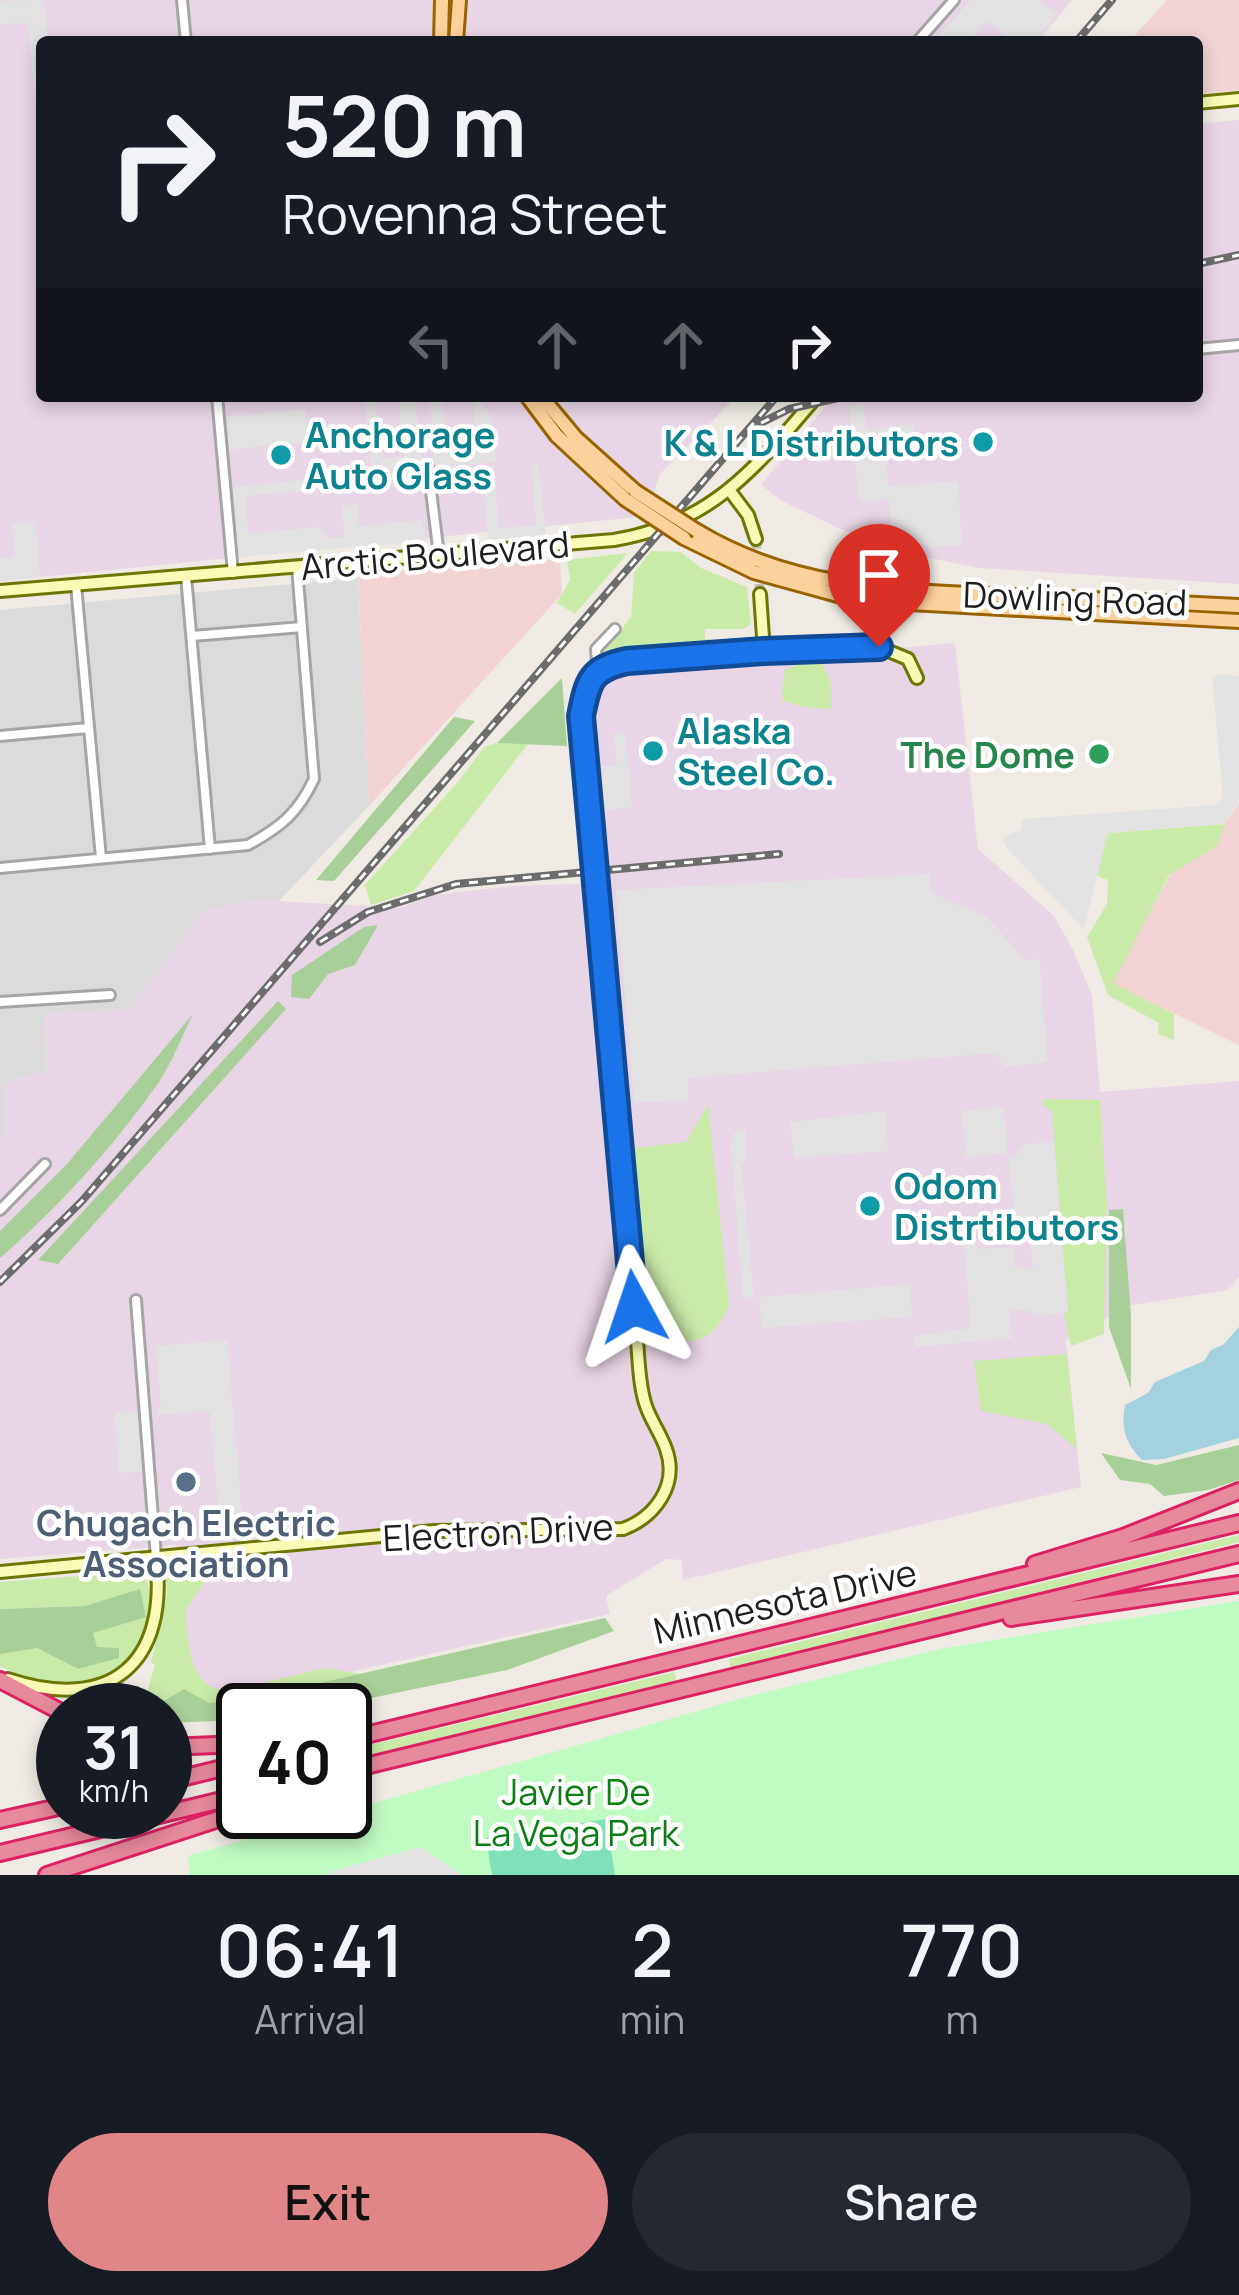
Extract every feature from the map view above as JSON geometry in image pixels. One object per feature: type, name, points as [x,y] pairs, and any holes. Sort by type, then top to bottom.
[{"type":"highway","points":[[952,1592],[1123,1537],[1239,1491]]},
{"type":"highway","name":"Minnesota Drive","points":[[372,1734],[1239,1523]]},
{"type":"highway","name":"Minnesota Drive","points":[[372,1768],[1239,1554]]},
{"type":"highway","points":[[970,1621],[1019,1618],[1239,1584]]},
{"type":"highway","points":[[0,1678],[36,1698]]},
{"type":"highway","points":[[372,1726],[465,1712]]},
{"type":"highway","points":[[0,1853],[216,1801]]},
{"type":"highway","points":[[0,1820],[36,1812]]},
{"type":"highway","points":[[47,1875],[216,1820]]},
{"type":"main road","points":[[441,36],[442,0]]},
{"type":"main road","points":[[456,36],[459,0]]},
{"type":"main road","name":"Dowling Road","points":[[532,402],[557,436],[630,495],[754,572],[856,600],[1239,621]]},
{"type":"main road","name":"Dowling Road","points":[[547,402],[630,495]]},
{"type":"main road","name":"Dowling Road","points":[[691,534],[784,571],[852,586],[1239,605]]},
{"type":"street","points":[[182,0],[185,36]]},
{"type":"street","points":[[922,36],[954,0]]},
{"type":"street","points":[[1203,102],[1239,99]]},
{"type":"street","points":[[1203,348],[1239,345]]},
{"type":"street","points":[[218,402],[233,572]]},
{"type":"street","name":"Arctic Boulevard","points":[[0,591],[614,540],[651,533],[730,491],[812,402]]},
{"type":"street","points":[[428,467],[439,554]]},
{"type":"street","points":[[730,491],[748,515],[756,538]]},
{"type":"street","points":[[0,868],[248,845],[283,826],[301,806],[314,779],[298,567]]},
{"type":"street","points":[[186,576],[211,849]]},
{"type":"street","points":[[76,585],[100,858]]},
{"type":"street","points":[[760,594],[764,651]]},
{"type":"street","points":[[192,636],[302,627]]},
{"type":"street","points":[[593,677],[596,649],[615,629]]},
{"type":"street","points":[[593,677],[608,665],[627,661],[879,647],[908,659],[917,678]]},
{"type":"street","name":"Electron Drive","points":[[0,1572],[434,1532],[623,1529],[645,1521],[663,1496],[671,1474],[668,1452],[644,1402],[581,716],[593,677]]},
{"type":"street","points":[[0,736],[88,728]]},
{"type":"street","points":[[0,1002],[110,995]]},
{"type":"street","points":[[0,1210],[45,1164]]},
{"type":"street","points":[[0,1678],[58,1692],[99,1686],[122,1673],[142,1652],[154,1629],[160,1596],[136,1300]]},
{"type":"shaded area","points":[[0,0],[1072,0],[1042,36],[36,36],[36,402],[731,402],[659,475],[648,516],[0,581]]},
{"type":"shaded area","points":[[44,0],[47,36],[36,36],[36,100],[28,23],[0,24],[0,1]]},
{"type":"shaded area","points":[[971,0],[1039,0],[1057,14],[1039,36],[1004,36],[987,20],[974,36],[938,36]]},
{"type":"shaded area","points":[[1167,0],[1239,0],[1239,90],[1203,93],[1203,36],[1134,36]]},
{"type":"shaded area","points":[[1239,120],[1239,584],[980,568],[883,549],[782,501],[761,485],[829,402],[1203,402],[1203,123]]},
{"type":"shaded area","points":[[365,402],[376,402],[382,459],[404,456],[399,402],[416,402],[422,468],[415,469],[417,481],[246,496],[248,533],[320,527],[329,539],[344,537],[342,506],[357,504],[359,526],[422,520],[426,541],[238,557],[233,487],[404,470],[372,471]]},
{"type":"shaded area","points":[[430,402],[443,402],[448,454],[477,452],[473,402],[481,402],[492,418],[496,462],[435,468]]},
{"type":"shaded area","points":[[864,404],[866,429],[914,424],[917,456],[886,459],[888,486],[958,481],[962,545],[935,547],[893,540],[889,499],[859,502],[849,405]]},
{"type":"shaded area","points":[[305,409],[308,442],[227,450],[224,417]]},
{"type":"shaded area","points":[[532,463],[538,463],[546,535],[488,540],[482,467],[494,466],[499,528],[536,525]]},
{"type":"shaded area","points":[[35,522],[40,577],[0,581],[0,559],[15,557],[12,524]]},
{"type":"shaded area","points":[[560,559],[562,594],[369,806],[358,573]]},
{"type":"shaded area","points":[[358,578],[369,806],[278,902],[260,900],[130,1009],[44,1014],[47,1071],[5,1083],[5,1136],[0,1142],[0,610]]},
{"type":"shaded area","points":[[955,643],[978,849],[1054,916],[1072,948],[1092,995],[1100,1092],[1239,1081],[1239,1277],[1228,1290],[1132,1305],[1066,1340],[1081,1487],[683,1580],[682,1560],[666,1559],[606,1596],[610,1614],[301,1683],[216,1683],[216,1697],[189,1678],[177,1545],[0,1559],[0,1142],[5,1135],[5,1083],[47,1071],[44,1014],[130,1009],[206,909],[260,900],[399,908],[434,895],[606,883],[589,724],[591,691],[609,673]]},
{"type":"shaded area","points":[[1212,676],[1239,676],[1239,800],[1225,824],[1108,833],[1084,930],[1002,838],[1021,830],[1022,819],[1215,805],[1223,797]]},
{"type":"shaded area","points":[[614,733],[625,733],[632,807],[601,811],[596,767],[617,765]]},
{"type":"shaded area","points":[[1239,803],[1239,1045],[1112,983],[1171,873],[1216,837]]},
{"type":"shaded area","points":[[930,874],[932,893],[988,918],[1025,960],[1040,959],[1047,1062],[1004,1067],[996,1054],[985,1054],[688,1078],[688,1101],[634,1102],[616,890]]},
{"type":"shaded area","points":[[1003,1107],[1007,1153],[966,1157],[962,1111]]},
{"type":"shaded area","points":[[885,1111],[888,1151],[794,1158],[790,1122]]},
{"type":"shaded area","points":[[745,1128],[746,1162],[741,1163],[754,1297],[743,1300],[731,1143],[734,1133]]},
{"type":"shaded area","points":[[1054,1142],[1068,1312],[1038,1316],[1028,1310],[1009,1311],[1012,1338],[916,1347],[914,1336],[971,1328],[964,1245],[1013,1247],[1014,1266],[1033,1269],[1030,1241],[1016,1238],[1009,1157],[1015,1157],[1023,1144]]},
{"type":"shaded area","points":[[910,1284],[912,1317],[762,1328],[759,1297]]},
{"type":"shaded area","points":[[227,1340],[243,1528],[220,1530],[210,1411],[158,1415],[156,1346]]},
{"type":"shaded area","points":[[138,1411],[142,1472],[118,1473],[115,1413]]},
{"type":"shaded area","points":[[421,1847],[462,1875],[328,1875],[332,1871]]},
{"type":"green space","points":[[651,551],[681,552],[701,568],[747,587],[751,624],[744,629],[705,629],[705,639],[736,643],[736,649],[627,656],[606,662],[605,650],[631,617],[634,573]]},
{"type":"green space","points":[[628,553],[575,614],[557,603],[570,580],[567,560]]},
{"type":"green space","points":[[809,658],[821,659],[831,684],[831,709],[782,700],[784,671]]},
{"type":"green space","points":[[562,678],[567,746],[497,743]]},
{"type":"green space","points":[[454,717],[475,721],[334,881],[316,880]]},
{"type":"green space","points":[[528,744],[414,891],[371,905],[365,885],[484,747]]},
{"type":"green space","points":[[1225,824],[1217,846],[1169,875],[1113,983],[1174,1014],[1174,1040],[1158,1034],[1159,1023],[1108,995],[1087,937],[1107,904],[1108,880],[1097,876],[1108,833]]},
{"type":"green space","points":[[378,925],[355,965],[328,974],[309,999],[291,997],[292,975],[364,927]]},
{"type":"green space","points":[[278,1001],[286,1009],[58,1264],[38,1260]]},
{"type":"green space","points":[[193,1014],[164,1074],[124,1129],[64,1197],[0,1258],[0,1231],[67,1164]]},
{"type":"green space","points":[[1043,1099],[1100,1100],[1107,1206],[1104,1334],[1071,1346],[1064,1314],[1068,1311],[1052,1111]]},
{"type":"green space","points":[[708,1105],[729,1305],[707,1336],[648,1343],[639,1331],[625,1149],[686,1142]]},
{"type":"green space","points":[[1123,1209],[1131,1389],[1109,1327],[1109,1210]]},
{"type":"green space","points":[[1067,1354],[1077,1449],[1047,1424],[981,1411],[974,1361]]},
{"type":"green space","points":[[1239,1445],[1239,1480],[1164,1496],[1150,1484],[1120,1480],[1101,1453],[1156,1465]]},
{"type":"green space","points":[[1239,1535],[1239,1542],[731,1669],[729,1659]]},
{"type":"green space","points":[[212,1560],[232,1566],[233,1574],[209,1576],[185,1611],[192,1662],[204,1681],[216,1688],[216,1703],[192,1694],[192,1683],[150,1683],[170,1564]]},
{"type":"green space","points":[[142,1573],[150,1591],[147,1629],[138,1647],[109,1675],[90,1683],[34,1680],[0,1666],[0,1654],[37,1648],[78,1669],[97,1648],[92,1632],[145,1617],[139,1590],[85,1606],[0,1609],[0,1582]]},
{"type":"green space","points":[[140,1589],[146,1617],[93,1633],[97,1647],[119,1648],[119,1658],[78,1669],[37,1648],[0,1654],[0,1609],[85,1606]]},
{"type":"green space","name":"Javier De La Vega Park","points":[[1239,1601],[1239,1875],[190,1875],[188,1856],[248,1839],[372,1839],[372,1804],[750,1696],[944,1648]]},
{"type":"green space","points":[[605,1618],[614,1631],[507,1670],[372,1698],[372,1683],[320,1683]]},
{"type":"green space","points":[[325,1668],[361,1674],[321,1683],[261,1683]]},
{"type":"green space","points":[[675,1672],[676,1681],[372,1754],[372,1745]]},
{"type":"green space","points":[[192,1693],[216,1702],[216,1721],[192,1722]]},
{"type":"green space","points":[[606,1819],[615,1875],[492,1875],[486,1838]]},
{"type":"water","points":[[1239,1327],[1239,1438],[1164,1459],[1142,1460],[1126,1435],[1125,1405],[1148,1393],[1155,1382],[1204,1361]]},
{"type":"tunnel","points":[[756,539],[760,594]]},
{"type":"railway","points":[[1081,36],[1112,0]]},
{"type":"railway","points":[[1203,263],[1239,255]]},
{"type":"railway","points":[[0,1282],[82,1201],[772,402]]},
{"type":"railway","points":[[761,423],[789,409],[820,402]]},
{"type":"railway","points":[[320,942],[368,912],[456,884],[779,854]]},
{"type":"place","name":"K & L Distributors","points":[[983,442]]},
{"type":"place","name":"Anchorage Auto Glass","points":[[281,455]]},
{"type":"place","name":"Alaska Steel Co.","points":[[653,751]]},
{"type":"place","name":"The Dome","points":[[1099,754]]},
{"type":"place","name":"Odom Distrtibutors","points":[[870,1206]]},
{"type":"place","name":"Chugach Electric Association","points":[[186,1482]]},
{"type":"route","points":[[634,1307],[581,716],[588,681],[608,665],[627,661],[879,647]]}]
